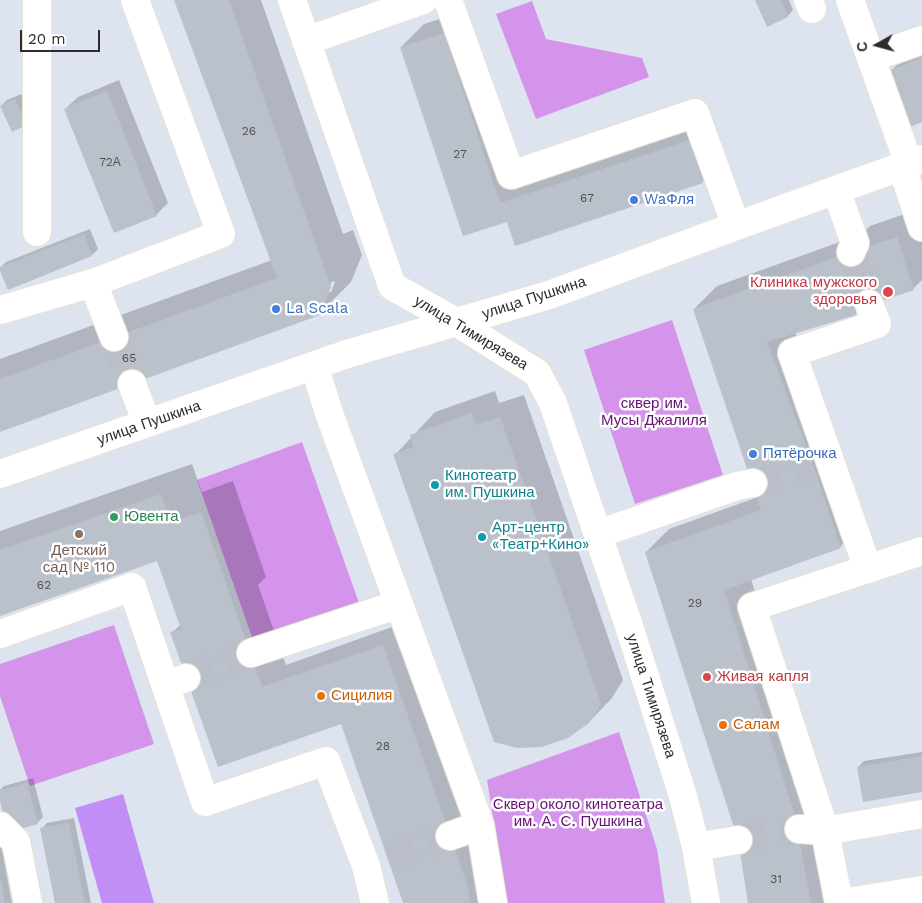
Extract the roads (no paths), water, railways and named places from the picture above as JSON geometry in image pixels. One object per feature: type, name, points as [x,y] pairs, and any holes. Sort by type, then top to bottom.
[{"type":"street","points":[[37,0],[37,232]]},
{"type":"street","points":[[0,310],[93,283],[221,234],[135,0]]},
{"type":"street","name":"улица Тимирязева","points":[[292,0],[392,286],[456,322],[537,373],[553,403],[598,534],[683,796],[696,847],[706,903]]},
{"type":"street","points":[[306,41],[423,0]]},
{"type":"street","points":[[448,0],[511,175],[695,113],[736,226]]},
{"type":"street","points":[[850,0],[911,164],[922,228]]},
{"type":"street","points":[[871,58],[922,40]]},
{"type":"street","name":"улица Пушкина","points":[[0,474],[347,354],[549,296],[736,226],[911,164]]},
{"type":"street","points":[[836,190],[854,243],[851,252]]},
{"type":"street","points":[[93,283],[114,337]]},
{"type":"street","points":[[868,569],[821,462],[792,353],[877,324],[869,304]]},
{"type":"street","points":[[314,365],[480,825],[493,903]]},
{"type":"street","points":[[132,384],[147,423]]},
{"type":"street","points":[[598,534],[737,486],[753,483]]},
{"type":"street","points":[[922,551],[752,607],[812,830],[840,903],[922,890]]},
{"type":"street","points":[[0,634],[132,587],[175,682],[205,802],[326,761],[377,862],[375,903]]},
{"type":"street","points":[[250,653],[400,604]]},
{"type":"street","points":[[812,830],[922,814]]},
{"type":"street","points":[[450,836],[480,825]]},
{"type":"street","points":[[0,826],[16,842],[28,903]]},
{"type":"street","points":[[696,847],[738,840]]},
{"type":"tunnel","points":[[851,252],[869,304]]},
{"type":"tunnel","points":[[114,337],[132,384]]},
{"type":"tunnel","points":[[753,483],[813,465]]},
{"type":"tunnel","points":[[186,678],[251,653]]},
{"type":"tunnel","points":[[738,840],[799,829]]},
{"type":"tunnel","points":[[388,858],[450,836]]},
{"type":"place","name":"WaФля","points":[[634,200]]},
{"type":"place","name":"Клиника мужского здоровья","points":[[888,292]]},
{"type":"place","name":"La Scala","points":[[276,309]]},
{"type":"place","name":"Пятёрочка","points":[[753,454]]},
{"type":"place","name":"Кинотеатр им. Пушкина","points":[[435,485]]},
{"type":"place","name":"Ювента","points":[[114,517]]},
{"type":"place","name":"Детский сад № 110","points":[[79,534]]},
{"type":"place","name":"Арт-центр «Театр+Кино»","points":[[482,537]]},
{"type":"place","name":"Живая капля","points":[[707,677]]},
{"type":"place","name":"Сицилия","points":[[321,696]]},
{"type":"place","name":"Салам","points":[[723,725]]},
{"type":"park label","name":"сквер им. Мусы Джалиля","points":[[654,412]]},
{"type":"park label","name":"Сквер около кинотеатра им. А. С. Пушкина","points":[[578,814]]}]
